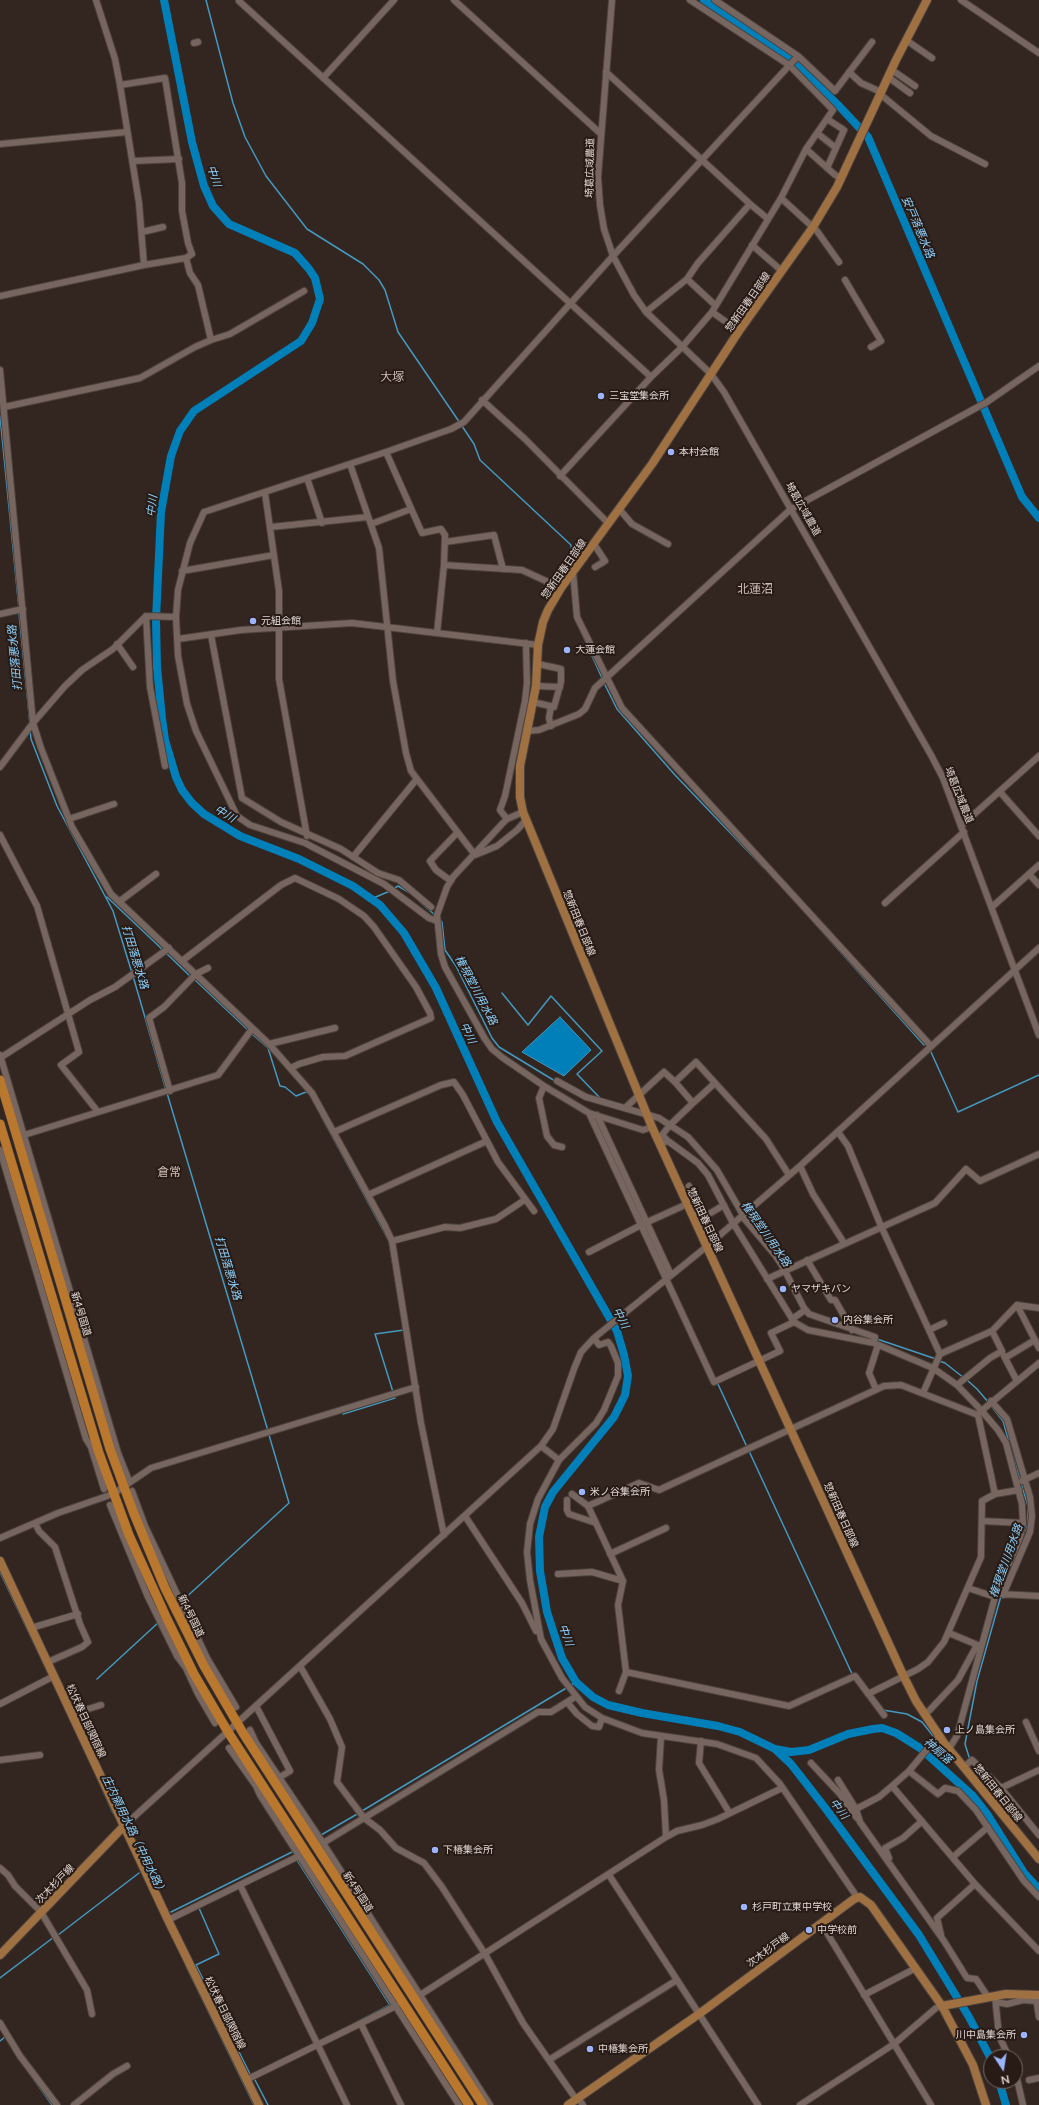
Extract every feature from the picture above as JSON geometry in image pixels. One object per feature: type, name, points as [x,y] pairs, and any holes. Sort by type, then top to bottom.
[{"type":"highway","name":"新4号国道","points":[[0,1080],[113,1448],[165,1588],[237,1724],[258,1751],[485,2103]]},
{"type":"highway","points":[[0,1124],[96,1454],[113,1494],[127,1536],[192,1675],[228,1732],[254,1778],[469,2105]]},
{"type":"main road","name":"惣新田春日部線","points":[[927,0],[890,73],[841,178],[813,227],[739,331],[620,510],[561,588],[543,622],[538,645],[536,686],[520,766],[520,797],[524,816],[649,1118],[664,1143],[686,1204],[904,1677],[925,1715],[939,1735],[1039,1859]]},
{"type":"main road","name":"松伏春日部関宿線","points":[[0,1561],[168,1920],[259,2105]]},
{"type":"main road","name":"次木杉戸線","points":[[0,1954],[124,1826]]},
{"type":"main road","name":"次木杉戸線","points":[[568,2105],[579,2101],[857,1897]]},
{"type":"main road","points":[[857,1897],[863,1898],[871,1904],[942,2006],[973,2065],[986,2105]]},
{"type":"main road","points":[[942,2006],[991,1998],[1037,1997]]},
{"type":"street","points":[[96,0],[115,60],[120,85],[133,160],[142,232],[144,265]]},
{"type":"street","points":[[323,78],[394,0]]},
{"type":"street","points":[[454,0],[601,134]]},
{"type":"street","name":"埼葛広域農道","points":[[612,0],[598,177],[600,205],[604,229],[613,256],[634,295],[646,312],[711,374],[724,392],[943,778],[1039,1035]]},
{"type":"street","points":[[560,476],[651,377],[682,347],[712,312],[768,219],[806,149],[834,110],[789,65],[690,0]]},
{"type":"street","points":[[715,0],[798,56],[834,91],[872,42]]},
{"type":"street","points":[[961,0],[1039,53]]},
{"type":"street","points":[[239,1],[651,377]]},
{"type":"street","points":[[906,40],[932,58]]},
{"type":"street","points":[[437,920],[428,918],[384,884],[305,843],[250,825],[237,816],[191,718],[178,656],[176,617],[178,590],[190,543],[204,512],[386,452],[461,424],[613,256],[798,56]]},
{"type":"street","points":[[606,72],[768,219]]},
{"type":"street","points":[[849,72],[861,83],[881,93],[931,136],[985,164]]},
{"type":"street","points":[[890,73],[915,86]]},
{"type":"street","points":[[890,73],[910,93]]},
{"type":"street","points":[[0,296],[144,265],[186,258],[192,254],[188,243],[182,211],[182,183],[179,159],[165,78],[120,85]]},
{"type":"street","points":[[827,119],[844,130],[827,168]]},
{"type":"street","points":[[0,144],[128,132]]},
{"type":"street","points":[[817,133],[836,148]]},
{"type":"street","points":[[806,149],[827,168],[841,178]]},
{"type":"street","points":[[133,160],[179,159]]},
{"type":"street","points":[[780,198],[813,227],[839,262]]},
{"type":"street","points":[[646,312],[687,279],[698,263],[750,204]]},
{"type":"street","points":[[142,232],[163,227]]},
{"type":"street","points":[[752,245],[782,271]]},
{"type":"street","points":[[186,258],[190,273],[198,285],[211,340]]},
{"type":"street","points":[[687,279],[715,305]]},
{"type":"street","points":[[845,280],[881,341],[871,347]]},
{"type":"street","points":[[4,407],[140,378],[195,347],[230,334],[304,291]]},
{"type":"street","points":[[712,312],[739,331]]},
{"type":"street","points":[[527,731],[540,730],[570,719],[585,709],[595,688],[601,682],[791,509],[987,402],[1039,366]]},
{"type":"street","points":[[0,370],[33,723],[41,748],[69,819],[111,894],[269,1044],[291,1068],[312,1093],[368,1194],[392,1241],[416,1387],[444,1535]]},
{"type":"street","points":[[482,400],[525,439],[609,524]]},
{"type":"street","points":[[386,452],[422,533],[441,529],[445,535],[444,566],[437,633]]},
{"type":"street","points":[[350,464],[379,548],[392,681],[406,754],[416,780],[474,855]]},
{"type":"street","points":[[306,478],[322,523]]},
{"type":"street","points":[[265,493],[279,591],[280,679],[308,834],[305,843]]},
{"type":"street","points":[[371,524],[411,509]]},
{"type":"street","points":[[620,510],[632,524],[668,544]]},
{"type":"street","points":[[271,527],[322,523],[368,516]]},
{"type":"street","points":[[445,542],[494,535],[503,569]]},
{"type":"street","points":[[594,544],[605,560],[595,567]]},
{"type":"street","points":[[182,571],[274,555]]},
{"type":"street","points":[[444,566],[522,570],[561,588]]},
{"type":"street","points":[[572,573],[577,617],[622,708],[931,1046]]},
{"type":"street","points":[[0,614],[22,609]]},
{"type":"street","points":[[0,767],[33,723],[65,686],[82,670],[117,644],[146,616],[176,617]]},
{"type":"street","points":[[146,616],[150,687],[165,766]]},
{"type":"street","points":[[178,639],[280,627],[352,623],[538,645]]},
{"type":"street","points":[[212,635],[242,798],[280,822],[353,856],[378,874],[399,880],[431,907]]},
{"type":"street","points":[[507,819],[500,810],[505,796],[525,701],[527,683],[526,643]]},
{"type":"street","points":[[117,644],[133,667]]},
{"type":"street","points":[[532,702],[554,707],[560,688],[560,668],[538,664]]},
{"type":"street","points":[[536,686],[560,688]]},
{"type":"street","points":[[551,706],[548,718],[551,726]]},
{"type":"street","points":[[885,904],[1039,756]]},
{"type":"street","points":[[353,856],[416,780]]},
{"type":"street","points":[[1000,792],[1039,836]]},
{"type":"street","points":[[69,819],[114,804]]},
{"type":"street","points":[[524,816],[507,819],[451,881],[440,902],[437,920],[441,954],[445,967],[492,1049],[544,1086],[590,1113],[643,1130],[649,1118]]},
{"type":"street","points":[[474,855],[497,846],[517,830],[524,816]]},
{"type":"street","points":[[451,881],[436,870],[430,861],[457,833]]},
{"type":"street","points":[[0,835],[37,906],[79,1052],[61,1065],[98,1112]]},
{"type":"street","points":[[992,907],[1039,865]]},
{"type":"street","points":[[120,901],[156,874]]},
{"type":"street","points":[[1029,874],[1039,885]]},
{"type":"street","points":[[182,962],[281,885],[295,878],[338,899],[364,916],[374,927],[416,987],[430,1012],[430,1018],[345,1056],[323,1057],[291,1068]]},
{"type":"street","points":[[128,1478],[113,1448],[24,1135],[0,1057],[68,1014],[115,987],[169,948]]},
{"type":"street","points":[[124,1826],[541,1446],[553,1429],[581,1352],[595,1338],[630,1308],[669,1278],[800,1166],[1039,948]]},
{"type":"street","points":[[170,1091],[149,1018],[164,1006],[196,974],[208,968]]},
{"type":"street","points":[[269,1044],[335,1028]]},
{"type":"street","points":[[24,1135],[218,1075],[252,1029]]},
{"type":"street","points":[[675,1082],[696,1062],[766,1139],[789,1175]]},
{"type":"street","points":[[625,1108],[664,1072],[675,1082],[693,1103]]},
{"type":"street","points":[[557,1081],[586,1097],[625,1108],[649,1118],[659,1118],[669,1126],[688,1137],[701,1150],[731,1193],[741,1217],[775,1255],[805,1310],[813,1316],[875,1337],[876,1344],[869,1373],[876,1389]]},
{"type":"street","points":[[334,1132],[441,1085],[454,1082],[498,1162],[534,1211]]},
{"type":"street","points":[[715,1083],[669,1126],[662,1136],[664,1143],[698,1163],[715,1186],[733,1223],[793,1321],[808,1330],[876,1344],[933,1368],[957,1385],[980,1413],[998,1430],[1006,1443],[1019,1490],[1024,1519],[1020,1537],[996,1596],[979,1646],[957,1736],[950,1747]]},
{"type":"street","points":[[544,1086],[539,1098],[547,1136],[554,1145],[562,1147]]},
{"type":"street","points":[[590,1113],[669,1278],[714,1382],[780,1351],[771,1333],[793,1321],[805,1310]]},
{"type":"street","points":[[597,1115],[644,1224]]},
{"type":"street","points":[[838,1132],[848,1146],[881,1226],[940,1354]]},
{"type":"street","points":[[368,1194],[487,1141]]},
{"type":"street","points":[[0,1150],[86,1439],[96,1454],[104,1488]]},
{"type":"street","points":[[767,1279],[881,1226],[935,1203],[966,1169],[980,1181],[1039,1154]]},
{"type":"street","points":[[800,1166],[813,1194],[844,1243]]},
{"type":"street","points":[[689,1186],[704,1217],[724,1205]]},
{"type":"street","points":[[589,1252],[696,1200]]},
{"type":"street","points":[[392,1241],[445,1227],[460,1228],[496,1219],[524,1201]]},
{"type":"street","points":[[807,1260],[831,1300],[835,1300],[852,1329],[849,1338]]},
{"type":"street","points":[[1017,1305],[1039,1308]]},
{"type":"street","points":[[923,1393],[940,1354],[992,1331],[1017,1305]]},
{"type":"street","points":[[1017,1305],[1039,1348]]},
{"type":"street","points":[[929,1330],[944,1323]]},
{"type":"street","points":[[992,1331],[1017,1381]]},
{"type":"street","points":[[541,1639],[534,1609],[530,1580],[528,1534],[538,1499],[560,1460],[596,1423],[604,1410],[618,1376],[618,1363],[611,1346],[608,1342],[599,1345],[595,1338]]},
{"type":"street","points":[[1005,1358],[1035,1340]]},
{"type":"street","points":[[957,1385],[990,1358],[1002,1351]]},
{"type":"street","points":[[980,1413],[991,1401],[1039,1363]]},
{"type":"street","points":[[588,1506],[639,1484],[659,1490],[884,1386],[901,1384],[980,1413]]},
{"type":"street","points":[[0,1538],[35,1523],[113,1494],[128,1490],[151,1468],[416,1387]]},
{"type":"street","points":[[991,1401],[1007,1419],[1025,1480],[1032,1516],[1030,1532],[1004,1595]]},
{"type":"street","points":[[980,1413],[995,1494]]},
{"type":"street","points":[[541,1446],[560,1460]]},
{"type":"street","points":[[1017,1483],[1039,1473]]},
{"type":"street","points":[[868,1694],[904,1677],[928,1662],[944,1642],[949,1634],[981,1557],[982,1501],[995,1494],[1019,1490]]},
{"type":"street","points":[[572,1494],[588,1506],[623,1582],[618,1605],[626,1672],[619,1691]]},
{"type":"street","points":[[567,1500],[567,1510],[569,1514],[596,1523]]},
{"type":"street","points":[[110,1505],[127,1536]]},
{"type":"street","points":[[465,1516],[522,1603],[557,1670],[576,1697],[591,1712],[632,1730],[661,1736],[701,1741],[732,1748],[756,1758],[771,1773],[782,1788],[857,1897]]},
{"type":"street","points":[[982,1521],[1024,1519],[1032,1516]]},
{"type":"street","points":[[35,1523],[39,1531],[55,1547],[80,1624],[88,1642],[82,1648],[48,1662]]},
{"type":"street","points":[[610,1554],[666,1528]]},
{"type":"street","points":[[558,1574],[592,1572],[623,1582]]},
{"type":"street","points":[[968,1588],[996,1596],[1039,1596]]},
{"type":"street","points":[[31,1628],[78,1614]]},
{"type":"street","points":[[949,1634],[979,1646]]},
{"type":"street","points":[[925,1715],[958,1680],[979,1646]]},
{"type":"street","points":[[207,1665],[236,1707]]},
{"type":"street","points":[[300,1666],[330,1719],[342,1747],[337,1782],[364,1818],[380,1830],[396,1848],[424,1863],[442,1886],[485,1954],[523,2023],[579,2101]]},
{"type":"street","points":[[626,1672],[789,1706],[855,1676],[884,1714]]},
{"type":"street","points":[[192,1675],[198,1694],[215,1723]]},
{"type":"street","points":[[0,1704],[19,1692],[54,1676]]},
{"type":"street","points":[[323,1843],[538,1712],[550,1712],[576,1697]]},
{"type":"street","points":[[567,1702],[577,1714],[592,1726],[599,1727],[602,1718]]},
{"type":"street","points":[[72,1714],[101,1705]]},
{"type":"street","points":[[256,1706],[290,1771],[280,1777]]},
{"type":"street","points":[[1026,1722],[1039,1751]]},
{"type":"street","points":[[250,1730],[258,1751],[280,1777],[323,1843],[413,1990],[420,1995],[485,2103]]},
{"type":"street","points":[[856,1808],[879,1797],[892,1786],[909,1771],[939,1735]]},
{"type":"street","points":[[661,1736],[659,1770],[664,1800],[666,1837]]},
{"type":"street","points":[[701,1741],[699,1764],[729,1812]]},
{"type":"street","points":[[229,1748],[254,1778],[299,1856],[459,2105]]},
{"type":"street","points":[[0,1760],[40,1755]]},
{"type":"street","points":[[964,1767],[972,1760],[1001,1788],[1039,1835]]},
{"type":"street","points":[[811,1763],[840,1794],[942,1938],[967,1978],[976,1979],[991,1998],[999,2036],[1005,2049]]},
{"type":"street","points":[[1001,1788],[1039,1770]]},
{"type":"street","points":[[909,1771],[938,1794],[945,1788],[958,1791],[976,1810],[1024,1881],[1039,1897]]},
{"type":"street","points":[[838,1780],[856,1808],[860,1822]]},
{"type":"street","points":[[892,1786],[976,1884],[1039,1951]]},
{"type":"street","points":[[420,1995],[666,1837],[677,1831],[702,1825],[782,1788]]},
{"type":"street","points":[[890,1864],[886,1848],[903,1838],[922,1822]]},
{"type":"street","points":[[953,1857],[988,1827]]},
{"type":"street","points":[[168,1920],[299,1856]]},
{"type":"street","points":[[0,1868],[8,1875],[15,1886],[41,1912],[87,1990],[92,2014]]},
{"type":"street","points":[[609,1874],[758,2105]]},
{"type":"street","points":[[942,1938],[937,1918],[976,1884]]},
{"type":"street","points":[[240,1885],[347,2105]]},
{"type":"street","points":[[821,1923],[931,2105]]},
{"type":"street","points":[[864,1995],[916,1968]]},
{"type":"street","points":[[549,2060],[677,1980]]},
{"type":"street","points":[[1037,1997],[1039,2017]]},
{"type":"street","points":[[246,2080],[396,2006]]},
{"type":"street","points":[[800,2105],[894,2044],[936,2008],[942,2006]]},
{"type":"street","points":[[0,2023],[20,2056],[56,2105]]},
{"type":"street","points":[[361,2024],[401,2105]]},
{"type":"street","points":[[74,2105],[113,2074],[127,2066]]},
{"type":"street","points":[[1029,2080],[1039,2078]]},
{"type":"street","points":[[1019,2089],[1023,2105]]},
{"type":"water","points":[[560,1017],[591,1050],[564,1076],[522,1052]]},
{"type":"waterway","name":"中川","points":[[164,0],[192,142],[204,186],[213,206],[229,224],[295,253],[315,278],[320,299],[312,323],[301,341],[194,411],[180,431],[171,456],[161,512],[156,619],[157,667],[162,718],[165,740],[176,777],[182,790],[192,803],[204,814],[240,836],[299,859],[353,886],[380,905],[404,933],[436,988],[497,1122],[617,1331],[628,1376],[625,1395],[614,1417],[553,1492],[545,1507],[539,1537],[540,1571],[547,1612],[562,1658],[576,1682],[593,1697],[608,1705],[642,1713],[718,1726],[740,1732],[775,1749],[791,1764],[826,1809],[919,1935],[969,2017],[986,2049]]},
{"type":"waterway","points":[[206,0],[233,103],[245,137],[266,176],[307,229],[363,264],[379,280],[385,290],[398,332],[460,423]]},
{"type":"waterway","name":"安戸落悪水路","points":[[704,0],[786,55],[840,107],[868,137],[1022,497],[1039,518]]},
{"type":"waterway","name":"打田落悪水路","points":[[0,416],[19,609]]},
{"type":"waterway","points":[[462,426],[474,444],[480,460],[571,545],[573,566]]},
{"type":"waterway","name":"打田落悪水路","points":[[19,613],[30,724]]},
{"type":"waterway","points":[[579,627],[602,678]]},
{"type":"waterway","points":[[604,683],[617,709],[675,775],[763,867]]},
{"type":"waterway","name":"打田落悪水路","points":[[30,730],[31,739],[57,806],[113,911],[132,973]]},
{"type":"waterway","name":"権現堂川用水路","points":[[393,889],[398,886],[410,893]]},
{"type":"waterway","name":"権現堂川用水路","points":[[371,899],[390,891]]},
{"type":"waterway","points":[[107,897],[164,951]]},
{"type":"waterway","name":"権現堂川用水路","points":[[419,901],[436,916]]},
{"type":"waterway","points":[[810,918],[924,1045]]},
{"type":"waterway","name":"権現堂川用水路","points":[[440,920],[442,922],[445,950],[456,966],[492,1038],[499,1047],[555,1081]]},
{"type":"waterway","points":[[166,953],[191,977]]},
{"type":"waterway","name":"打田落悪水路","points":[[133,976],[166,1090]]},
{"type":"waterway","points":[[194,979],[248,1030]]},
{"type":"waterway","points":[[502,993],[528,1025],[551,996],[602,1051],[577,1074],[600,1098]]},
{"type":"waterway","points":[[251,1033],[268,1048],[280,1086],[285,1087],[296,1096],[306,1092],[310,1095]]},
{"type":"waterway","points":[[931,1052],[958,1112],[1039,1075]]},
{"type":"waterway","name":"打田落悪水路","points":[[167,1093],[268,1431]]},
{"type":"waterway","points":[[321,1116],[389,1241],[397,1289]]},
{"type":"waterway","points":[[393,1392],[375,1334],[404,1330]]},
{"type":"waterway","name":"権現堂川用水路","points":[[877,1339],[936,1359]]},
{"type":"waterway","name":"権現堂川用水路","points":[[939,1361],[945,1363],[964,1378]]},
{"type":"waterway","name":"権現堂川用水路","points":[[967,1380],[989,1403]]},
{"type":"waterway","points":[[717,1382],[747,1447]]},
{"type":"waterway","points":[[343,1414],[395,1398],[394,1396]]},
{"type":"waterway","name":"権現堂川用水路","points":[[991,1406],[1003,1421],[1020,1480]]},
{"type":"waterway","points":[[182,1601],[289,1503],[269,1435]]},
{"type":"waterway","points":[[749,1451],[853,1676]]},
{"type":"waterway","name":"権現堂川用水路","points":[[1013,1562],[1028,1523],[1028,1506],[1021,1483]]},
{"type":"waterway","name":"庄内領用水路（中用水路）","points":[[0,1572],[50,1677]]},
{"type":"waterway","name":"権現堂川用水路","points":[[1005,1582],[1008,1573]]},
{"type":"waterway","name":"権現堂川用水路","points":[[970,1760],[965,1744],[977,1681],[1001,1596]]},
{"type":"waterway","points":[[97,1679],[159,1622]]},
{"type":"waterway","points":[[855,1681],[876,1708]]},
{"type":"waterway","name":"中川","points":[[571,1685],[576,1682]]},
{"type":"waterway","points":[[362,1811],[568,1687]]},
{"type":"waterway","points":[[883,1710],[907,1714],[922,1722],[934,1737]]},
{"type":"waterway","name":"神扇落","points":[[775,1749],[791,1752],[809,1750],[848,1734],[873,1729],[882,1728],[896,1733],[920,1748],[973,1796],[987,1814],[1024,1873],[1039,1889]]},
{"type":"waterway","points":[[940,1767],[949,1755]]},
{"type":"waterway","name":"庄内領用水路（中用水路）","points":[[91,1764],[113,1813]]},
{"type":"waterway","name":"権現堂川用水路","points":[[972,1764],[1003,1795]]},
{"type":"waterway","points":[[321,1835],[359,1813]]},
{"type":"waterway","points":[[171,1912],[292,1852]]},
{"type":"waterway","points":[[297,1860],[390,2005],[357,2022]]},
{"type":"waterway","points":[[58,1935],[139,1873]]},
{"type":"waterway","points":[[199,1908],[219,1954],[196,1965],[251,2076]]},
{"type":"waterway","points":[[0,1978],[54,1937]]},
{"type":"waterway","name":"庄内領用水路（中用水路）","points":[[186,1966],[254,2105]]},
{"type":"waterway","points":[[0,2041],[5,2037]]},
{"type":"waterway","points":[[15,2053],[52,2105]]},
{"type":"waterway","points":[[254,2078],[268,2105]]},
{"type":"waterway","name":"中川","points":[[1001,2089],[1006,2105]]},
{"type":"place","name":"三宝堂集会所","points":[[601,396]]},
{"type":"place","name":"本村会館","points":[[671,452]]},
{"type":"place","name":"元組会館","points":[[253,621]]},
{"type":"place","name":"大蓮会館","points":[[567,650]]},
{"type":"place","name":"ヤマザキパン","points":[[783,1289]]},
{"type":"place","name":"内谷集会所","points":[[835,1320]]},
{"type":"place","name":"米ノ谷集会所","points":[[582,1492]]},
{"type":"place","name":"上ノ島集会所","points":[[947,1730]]},
{"type":"place","name":"下椿集会所","points":[[435,1850]]},
{"type":"place","name":"杉戸町立東中学校","points":[[744,1907]]},
{"type":"place","name":"中学校前","points":[[809,1930]]},
{"type":"place","name":"川中島集会所","points":[[1024,2035]]},
{"type":"place","name":"中椿集会所","points":[[590,2049]]},
{"type":"district","name":"大塚","points":[[392,377]]},
{"type":"district","name":"北蓮沼","points":[[755,589]]},
{"type":"district","name":"倉常","points":[[169,1172]]}]
